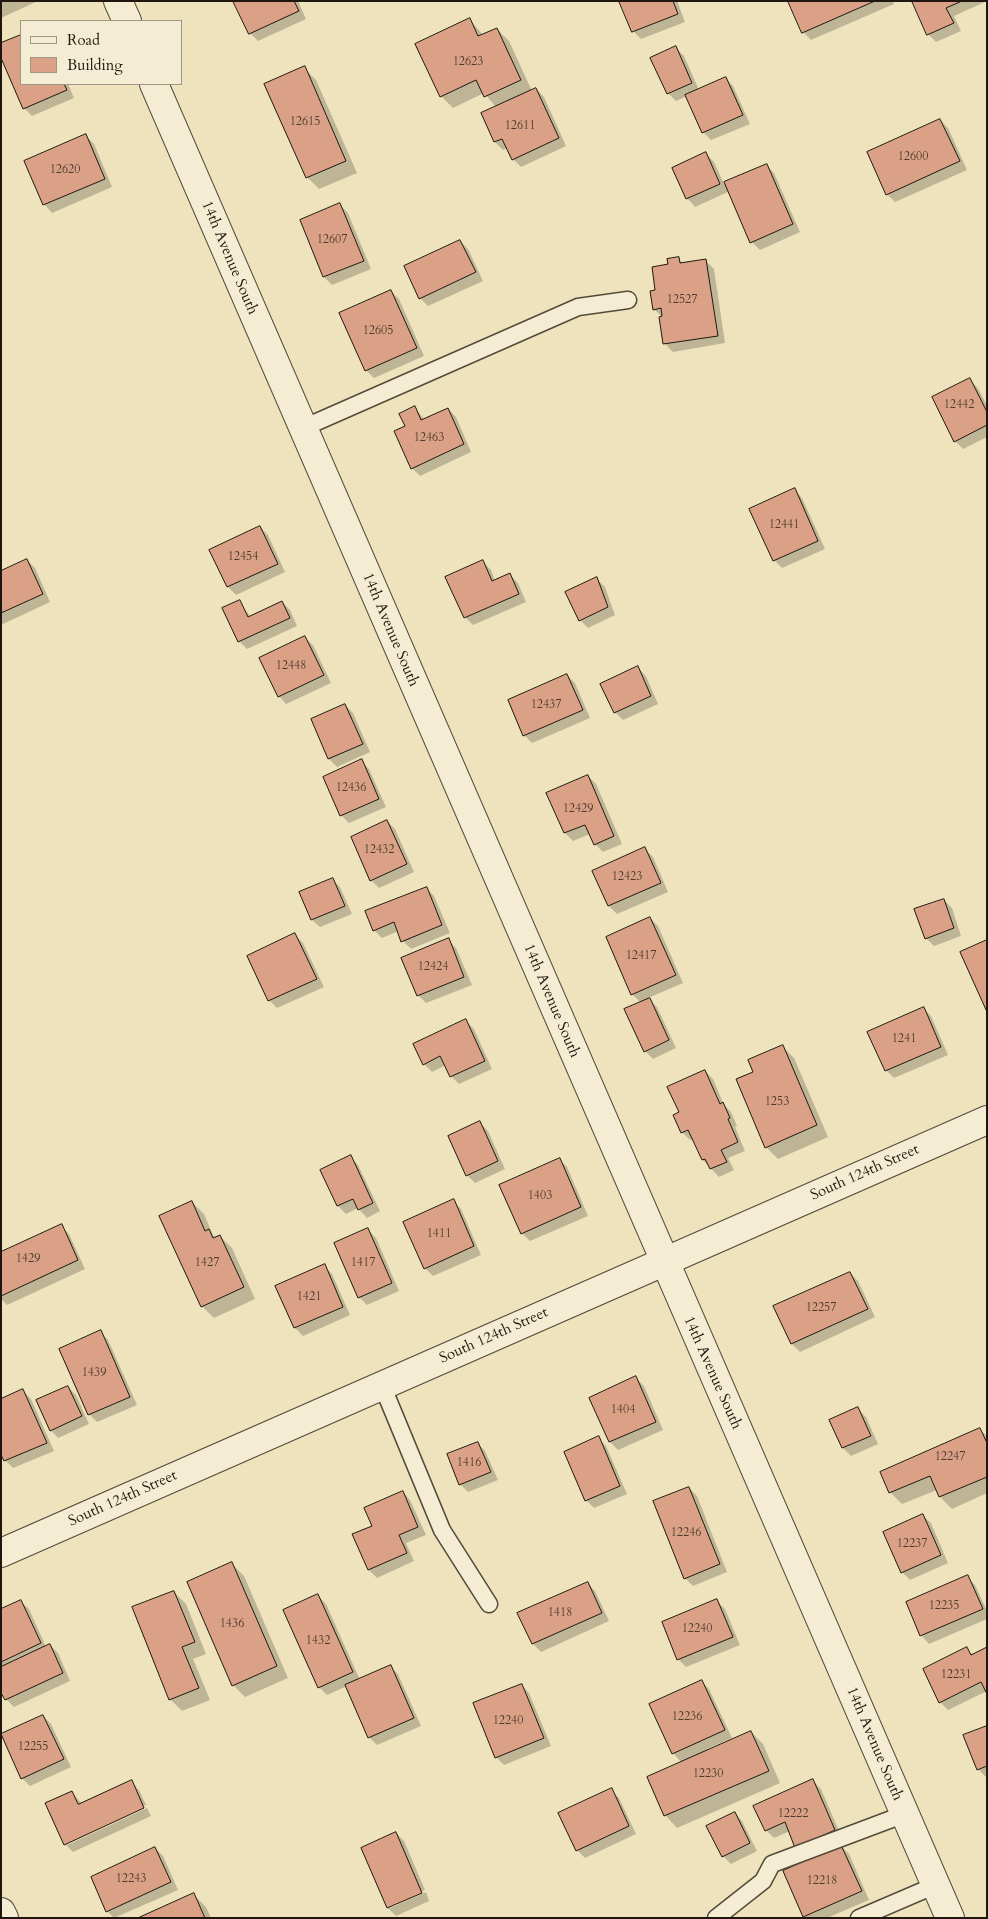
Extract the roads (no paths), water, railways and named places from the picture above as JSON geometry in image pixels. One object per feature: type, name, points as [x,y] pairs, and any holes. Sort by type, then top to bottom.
[{"type":"street","points":[[118,1],[127,20]]},
{"type":"street","name":"14th Avenue South","points":[[154,85],[950,1918]]},
{"type":"street","name":"South 124th Street","points":[[1,1553],[987,1120]]},
{"type":"street","points":[[1,1912],[4,1918]]},
{"type":"lane","points":[[303,428],[578,307],[628,300]]},
{"type":"lane","points":[[382,1385],[442,1530],[490,1604]]},
{"type":"lane","points":[[716,1918],[763,1881],[772,1864],[905,1814]]},
{"type":"lane","points":[[859,1918],[936,1885]]}]
